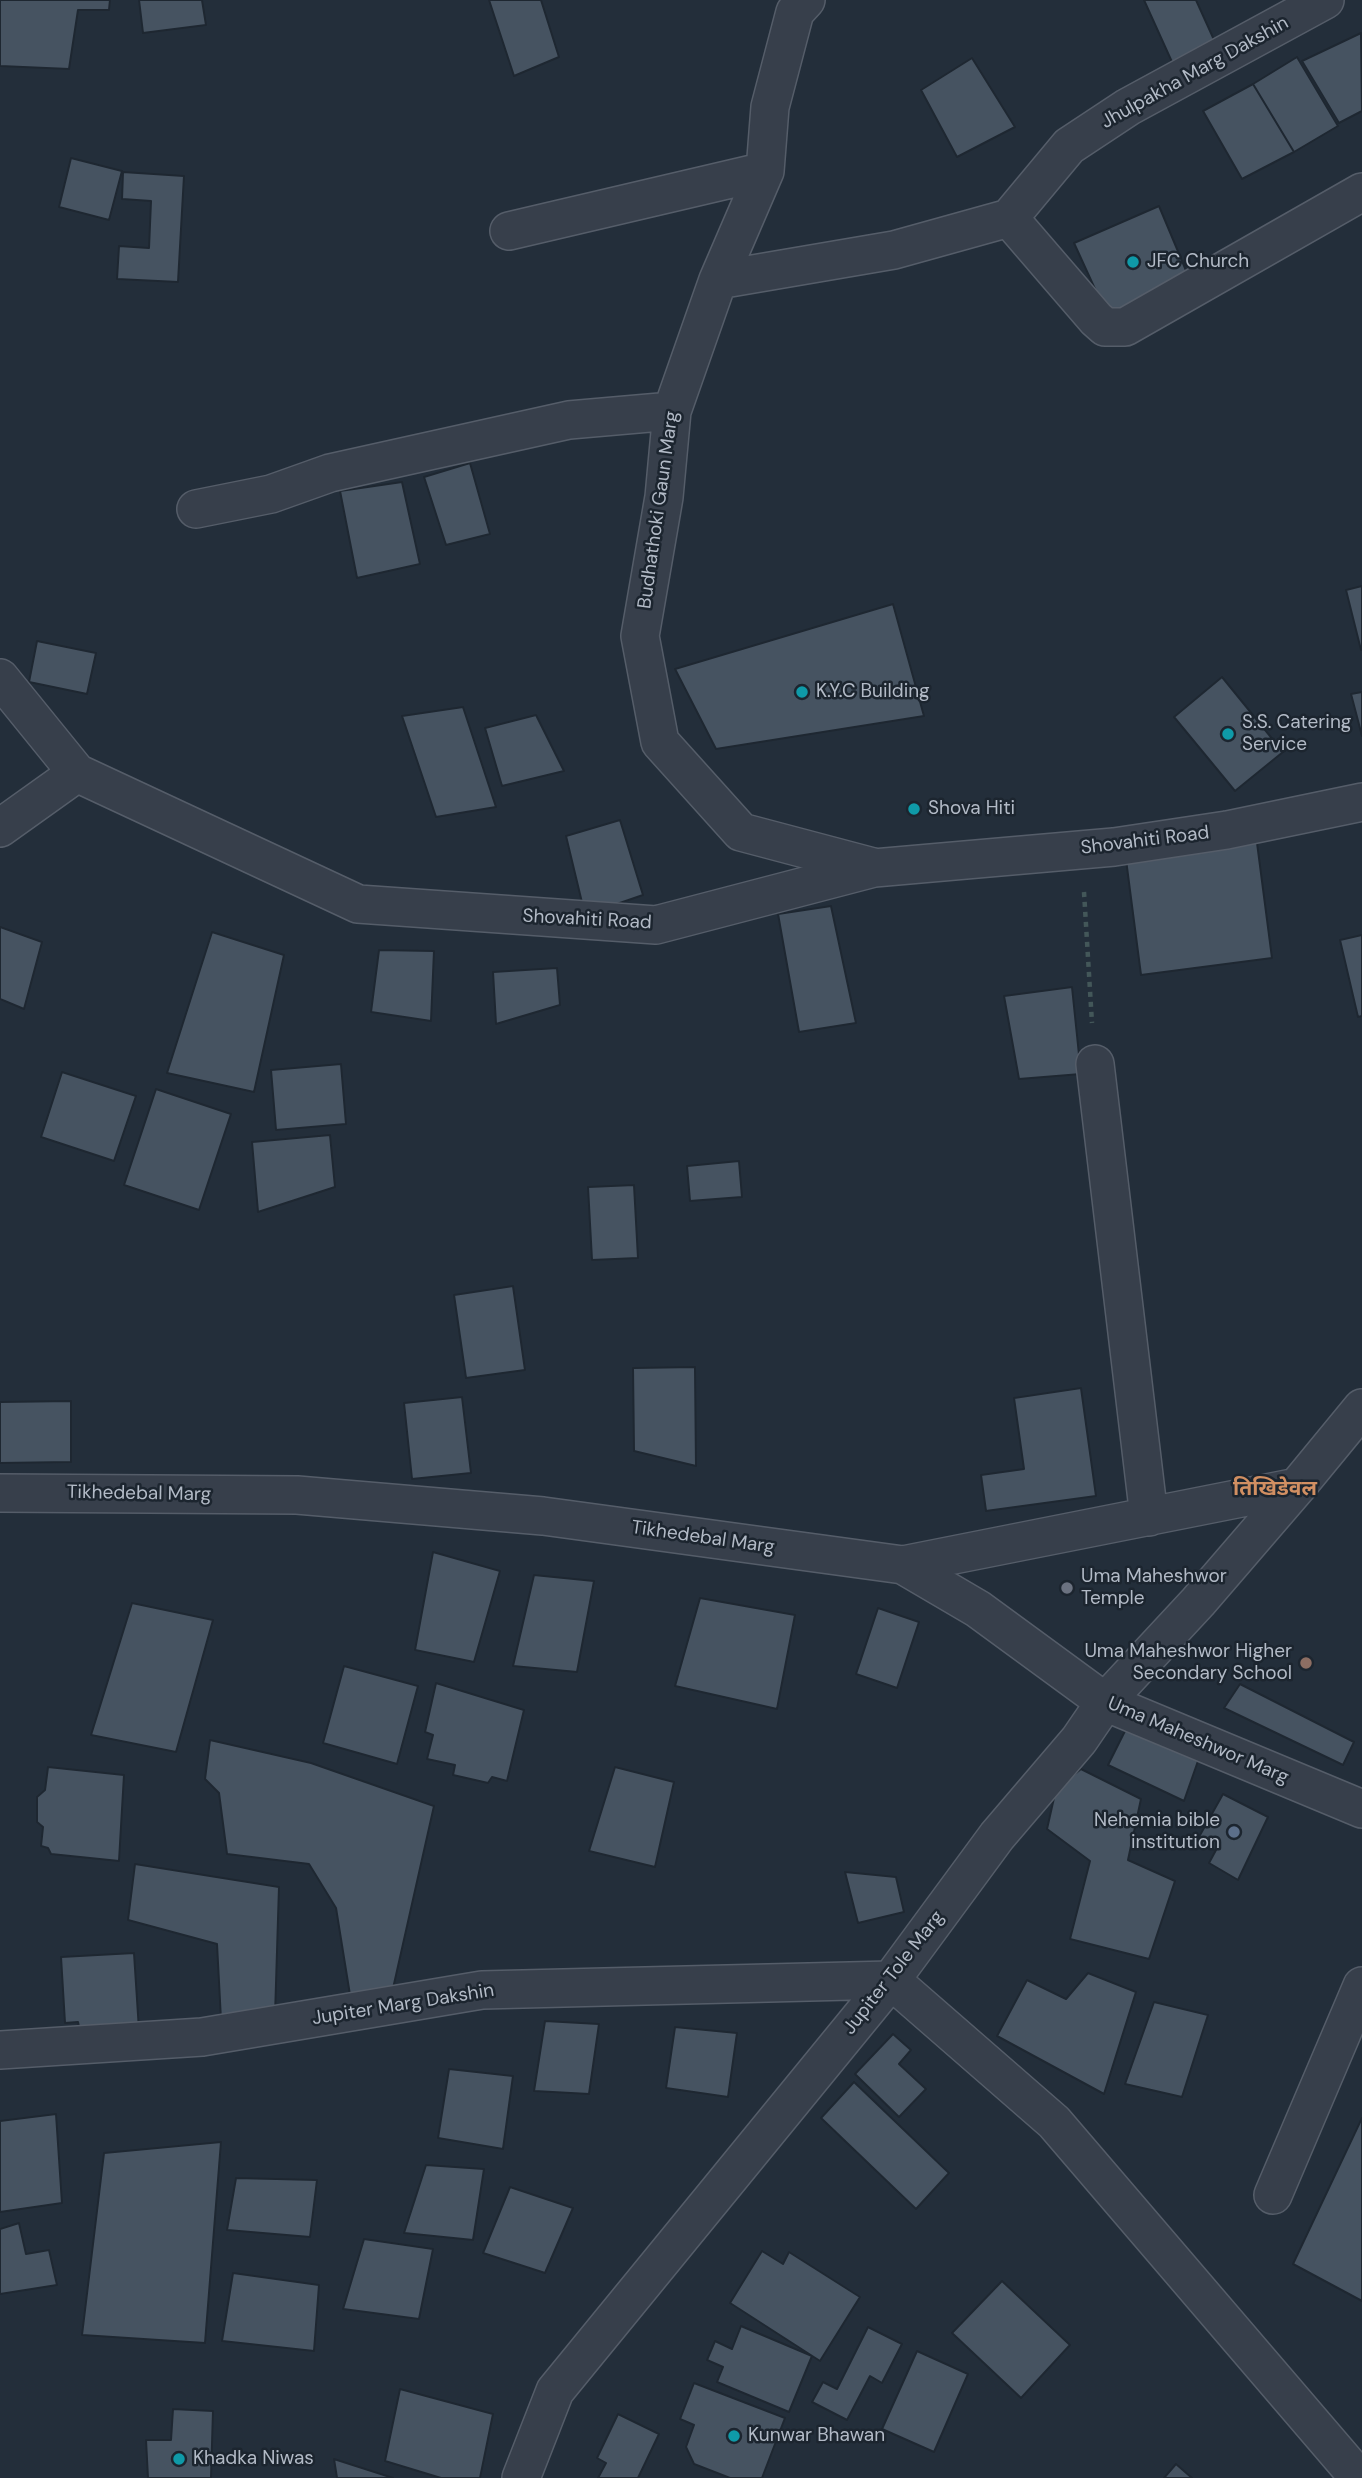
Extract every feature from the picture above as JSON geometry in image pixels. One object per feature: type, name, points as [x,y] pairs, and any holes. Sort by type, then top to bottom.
[{"type":"street","name":"Budhathoki Gaun Marg","points":[[806,0],[795,12],[769,107],[765,171],[718,280],[672,411],[664,497],[640,636],[660,742],[741,832],[874,868]]},
{"type":"street","name":"Jhulpakha Marg Dakshin","points":[[1009,218],[1069,146],[1128,107],[1325,0]]},
{"type":"street","points":[[509,231],[765,171]]},
{"type":"street","points":[[718,280],[894,250],[1009,218],[1096,320],[1105,327],[1125,327],[1362,192]]},
{"type":"street","points":[[196,509],[271,494],[330,473],[569,420],[672,411]]},
{"type":"street","name":"Shovahiti Road","points":[[0,678],[77,773],[358,904],[656,925],[874,868],[1114,847],[1227,831],[1362,802]]},
{"type":"street","points":[[0,828],[77,773]]},
{"type":"street","points":[[1095,1064],[1149,1517]]},
{"type":"street","points":[[1297,1487],[1362,1408]]},
{"type":"street","name":"Tikhedebal Marg","points":[[2,1502],[311,1496],[543,1516],[903,1565],[1297,1487]]},
{"type":"street","name":"Jupiter Tole Marg","points":[[522,2478],[555,2391],[891,1980],[997,1836],[1079,1740],[1105,1702],[1198,1602],[1297,1487]]},
{"type":"street","name":"Uma Maheshwor Marg","points":[[903,1565],[978,1609],[1105,1702],[1362,1809]]},
{"type":"street","points":[[891,1980],[1054,2122],[1359,2478]]},
{"type":"street","name":"Jupiter Marg Dakshin","points":[[0,2050],[202,2038],[482,1990],[891,1980]]},
{"type":"street","points":[[1273,2195],[1362,1986]]},
{"type":"path","points":[[1086,909],[1095,1064]]},
{"type":"building","points":[[0,0],[110,0],[109,10],[78,10],[69,69],[0,66]]},
{"type":"building","points":[[139,0],[202,0],[206,25],[143,33]]},
{"type":"building","points":[[489,0],[541,0],[559,57],[514,76]]},
{"type":"building","points":[[1144,0],[1196,0],[1215,42],[1172,62]]},
{"type":"building","points":[[1361,33],[1362,111],[1339,123],[1302,61]]},
{"type":"building","points":[[1297,57],[1338,126],[1294,152],[1253,84]]},
{"type":"building","points":[[972,58],[1015,127],[957,157],[921,90]]},
{"type":"building","points":[[1253,84],[1294,152],[1242,179],[1203,111]]},
{"type":"building","points":[[71,158],[122,171],[109,220],[59,207]]},
{"type":"building","points":[[123,172],[184,176],[178,282],[117,279],[119,246],[149,248],[151,201],[122,199]]},
{"type":"building","name":"JFC Church","points":[[1159,206],[1190,280],[1111,324],[1074,243]]},
{"type":"building","points":[[470,463],[490,534],[446,545],[424,477]]},
{"type":"building","points":[[402,482],[420,564],[357,578],[340,491]]},
{"type":"building","points":[[1362,586],[1362,650],[1361,650],[1346,590]]},
{"type":"building","name":"K.Y.C Building","points":[[893,604],[924,716],[716,749],[675,669]]},
{"type":"building","points":[[37,641],[96,653],[87,694],[29,682]]},
{"type":"building","name":"S.S. Catering Service","points":[[1222,677],[1283,752],[1235,791],[1174,717]]},
{"type":"building","points":[[1362,692],[1362,736],[1351,694]]},
{"type":"building","points":[[463,707],[496,807],[436,817],[402,716]]},
{"type":"building","points":[[536,715],[564,771],[502,786],[485,728]]},
{"type":"building","points":[[620,820],[643,895],[585,915],[566,836]]},
{"type":"building","points":[[1256,835],[1272,958],[1141,975],[1125,852]]},
{"type":"building","points":[[831,906],[856,1023],[799,1032],[778,914]]},
{"type":"building","points":[[0,927],[42,942],[24,1009],[0,999]]},
{"type":"building","points":[[212,932],[284,955],[254,1092],[167,1073]]},
{"type":"building","points":[[1362,935],[1362,1016],[1358,1017],[1340,940]]},
{"type":"building","points":[[379,950],[434,951],[431,1021],[371,1012]]},
{"type":"building","points":[[557,968],[560,1005],[496,1024],[493,972]]},
{"type":"building","points":[[1072,987],[1081,1074],[1019,1079],[1004,996]]},
{"type":"building","points":[[341,1064],[346,1124],[276,1130],[271,1070]]},
{"type":"building","points":[[62,1072],[136,1096],[114,1161],[41,1137]]},
{"type":"building","points":[[156,1089],[231,1114],[199,1210],[124,1185]]},
{"type":"building","points":[[330,1135],[335,1187],[258,1212],[252,1142]]},
{"type":"building","points":[[739,1161],[742,1197],[690,1201],[687,1166]]},
{"type":"building","points":[[634,1185],[638,1258],[592,1260],[588,1187]]},
{"type":"building","points":[[513,1286],[525,1370],[466,1378],[454,1295]]},
{"type":"building","points":[[695,1367],[696,1466],[634,1451],[633,1368]]},
{"type":"building","points":[[1081,1388],[1096,1496],[986,1511],[981,1475],[1024,1469],[1014,1398]]},
{"type":"building","points":[[462,1397],[471,1473],[412,1479],[404,1403]]},
{"type":"building","points":[[71,1401],[71,1462],[0,1463],[0,1402]]},
{"type":"building","points":[[433,1552],[500,1571],[474,1662],[415,1650]]},
{"type":"building","points":[[534,1575],[594,1581],[577,1672],[513,1666]]},
{"type":"building","points":[[700,1598],[795,1615],[777,1709],[675,1686]]},
{"type":"building","points":[[132,1603],[213,1620],[176,1752],[91,1735]]},
{"type":"building","points":[[878,1608],[919,1622],[897,1688],[856,1674]]},
{"type":"building","points":[[344,1666],[418,1686],[397,1764],[323,1743]]},
{"type":"building","points":[[436,1683],[524,1710],[507,1781],[492,1777],[488,1783],[453,1775],[455,1765],[427,1759],[433,1735],[425,1732]]},
{"type":"building","points":[[1240,1684],[1354,1742],[1343,1765],[1224,1708]]},
{"type":"building","points":[[1128,1725],[1198,1761],[1184,1801],[1108,1765]]},
{"type":"building","points":[[210,1740],[311,1763],[434,1806],[392,1993],[350,1995],[336,1908],[309,1864],[227,1854],[219,1793],[205,1779]]},
{"type":"building","points":[[48,1767],[124,1775],[119,1861],[51,1854],[48,1848],[41,1846],[43,1827],[37,1822],[37,1797],[45,1790]]},
{"type":"building","points":[[615,1767],[674,1782],[655,1867],[589,1851]]},
{"type":"building","points":[[1081,1769],[1141,1799],[1128,1860],[1175,1881],[1149,1959],[1070,1939],[1090,1861],[1047,1829],[1056,1789]]},
{"type":"building","points":[[1223,1794],[1268,1817],[1238,1880],[1209,1863],[1216,1850],[1195,1844]]},
{"type":"building","points":[[135,1864],[279,1887],[275,2016],[221,2020],[217,1944],[128,1920]]},
{"type":"building","points":[[845,1872],[896,1877],[904,1912],[858,1923]]},
{"type":"building","points":[[134,1953],[139,2030],[81,2037],[78,2022],[65,2023],[61,1957]]},
{"type":"building","points":[[1088,1973],[1136,1992],[1104,2094],[997,2036],[1027,1980],[1066,1999]]},
{"type":"building","points":[[1154,2002],[1208,2015],[1182,2097],[1125,2084]]},
{"type":"building","points":[[545,2021],[599,2024],[589,2094],[534,2091]]},
{"type":"building","points":[[675,2027],[737,2033],[728,2097],[666,2088]]},
{"type":"building","points":[[893,2034],[911,2050],[899,2064],[926,2089],[899,2117],[855,2074]]},
{"type":"building","points":[[449,2069],[513,2076],[503,2149],[438,2138]]},
{"type":"building","points":[[854,2082],[949,2173],[916,2209],[821,2118]]},
{"type":"building","points":[[56,2114],[62,2203],[0,2212],[0,2121]]},
{"type":"building","points":[[1362,2118],[1362,2301],[1293,2264]]},
{"type":"building","points":[[221,2142],[205,2343],[82,2335],[104,2153]]},
{"type":"building","points":[[426,2165],[484,2169],[473,2240],[404,2233]]},
{"type":"building","points":[[236,2178],[317,2180],[310,2237],[227,2230]]},
{"type":"building","points":[[510,2187],[573,2208],[545,2273],[483,2253]]},
{"type":"building","points":[[19,2223],[26,2254],[49,2250],[57,2285],[0,2294],[0,2229]]},
{"type":"building","points":[[364,2239],[433,2249],[419,2319],[343,2309]]},
{"type":"building","points":[[762,2251],[783,2264],[789,2252],[860,2297],[820,2361],[730,2303]]},
{"type":"building","points":[[233,2273],[319,2285],[314,2351],[222,2341]]},
{"type":"building","points":[[1002,2281],[1070,2345],[1021,2398],[952,2333]]},
{"type":"building","points":[[741,2326],[812,2356],[789,2412],[717,2382],[723,2367],[707,2360],[715,2341],[732,2349]]},
{"type":"building","points":[[868,2327],[902,2344],[882,2383],[870,2376],[847,2420],[812,2402],[823,2382],[837,2389]]},
{"type":"building","points":[[917,2351],[968,2374],[934,2452],[882,2429]]},
{"type":"building","name":"Kunwar Bhawan","points":[[694,2383],[785,2418],[762,2478],[730,2478],[694,2464],[686,2447],[694,2425],[680,2419]]},
{"type":"building","points":[[400,2389],[493,2414],[480,2478],[441,2478],[385,2461]]},
{"type":"building","name":"Khadka Niwas","points":[[173,2409],[213,2411],[211,2478],[148,2478],[146,2440],[171,2440]]},
{"type":"building","points":[[618,2414],[659,2434],[638,2478],[598,2478],[606,2463],[597,2458]]},
{"type":"building","points":[[334,2459],[393,2478],[337,2478]]},
{"type":"building","points":[[1176,2464],[1192,2478],[1164,2478]]},
{"type":"place","name":"JFC Church","points":[[1133,262]]},
{"type":"place","name":"K.Y.C Building","points":[[802,692]]},
{"type":"place","name":"S.S. Catering Service","points":[[1228,734]]},
{"type":"place","name":"Shova Hiti","points":[[914,809]]},
{"type":"place","name":"Uma Maheshwor Temple","points":[[1067,1588]]},
{"type":"place","name":"Uma Maheshwor Higher Secondary School","points":[[1306,1663]]},
{"type":"place","name":"Nehemia bible institution","points":[[1234,1832]]},
{"type":"place","name":"Kunwar Bhawan","points":[[734,2436]]},
{"type":"place","name":"Khadka Niwas","points":[[179,2459]]},
{"type":"district","name":"तिखिडेवल","points":[[1275,1489]]}]
